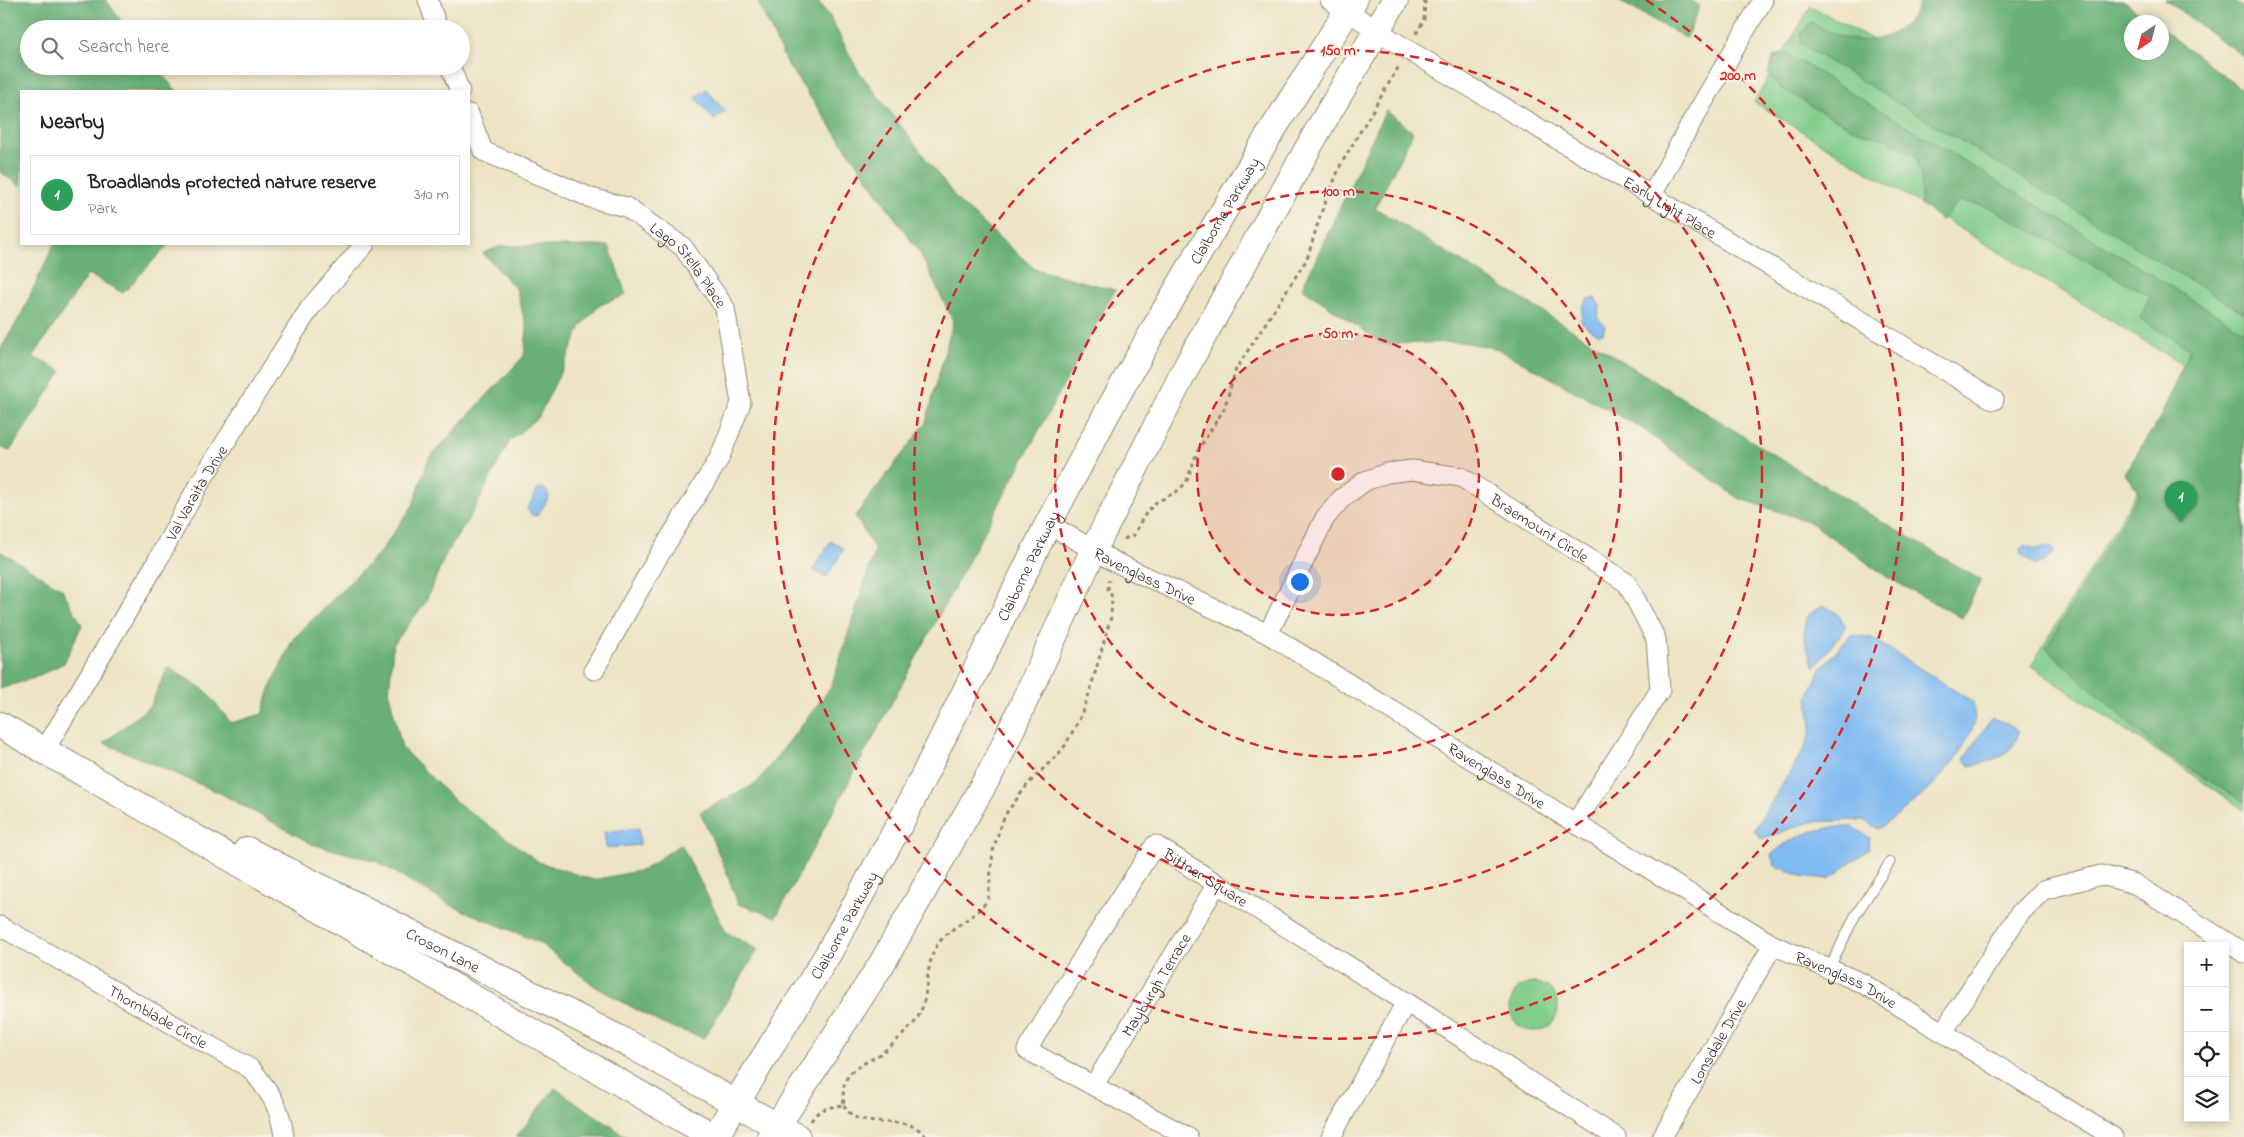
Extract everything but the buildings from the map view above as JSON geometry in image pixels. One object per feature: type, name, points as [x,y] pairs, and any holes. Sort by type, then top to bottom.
[{"type":"main road","points":[[781,1133],[881,965],[1000,755],[1094,549],[1190,360],[1317,132],[1395,0]]},
{"type":"main road","name":"Claiborne Parkway","points":[[715,1137],[828,954],[903,818],[1048,524],[1161,317],[1344,4]]},
{"type":"main road","name":"Croson Lane","points":[[0,725],[715,1137]]},
{"type":"main road","name":"Croson Lane","points":[[83,774],[179,815],[618,1038],[737,1103],[781,1133]]},
{"type":"street","points":[[428,0],[435,20]]},
{"type":"street","points":[[1652,195],[1691,122],[1763,0]]},
{"type":"street","name":"Early Light Place","points":[[1344,4],[1408,50],[1994,400]]},
{"type":"street","points":[[454,75],[460,90]]},
{"type":"street","name":"Lago Stella Place","points":[[470,120],[476,155],[592,198],[626,207],[683,247],[726,308],[741,403],[719,459],[655,562],[594,670]]},
{"type":"street","name":"Val Varaita Drive","points":[[44,751],[155,565],[198,486],[273,366],[310,308],[364,245]]},
{"type":"street","name":"Braemount Circle","points":[[1268,634],[1325,518],[1342,498],[1365,481],[1387,473],[1412,470],[1461,477],[1627,583],[1656,639],[1660,690],[1575,824]]},
{"type":"street","name":"Ravenglass Drive","points":[[1048,524],[1116,562],[1268,634],[1774,945],[1862,983],[2114,1137]]},
{"type":"street","name":"Bittner Square","points":[[1188,1137],[1027,1050],[1091,944],[1155,845],[1406,1002],[1616,1137]]},
{"type":"street","points":[[1943,1032],[2020,913],[2043,890],[2101,875],[2135,884],[2244,953]]},
{"type":"street","name":"Mayburgh Terrace","points":[[1094,1085],[1217,884]]},
{"type":"street","name":"Thornblade Circle","points":[[0,926],[251,1068],[272,1095],[282,1120],[284,1137]]},
{"type":"street","name":"Lonsdale Drive","points":[[1662,1137],[1774,945]]},
{"type":"street","points":[[1331,1137],[1406,1002]]},
{"type":"lane","points":[[1829,969],[1855,916],[1890,862]]},
{"type":"path","points":[[844,1105],[848,1112],[859,1121],[906,1124],[915,1128],[926,1137]]},
{"type":"green space","points":[[0,0],[106,0],[120,20],[20,20],[20,75],[162,75],[176,90],[20,90],[20,185],[0,172]]},
{"type":"green space","points":[[757,0],[816,0],[829,15],[857,69],[960,203],[1035,269],[1115,290],[776,917],[738,904],[725,868],[700,812],[757,783],[831,687],[875,550],[855,516],[926,423],[953,321],[921,255],[787,64]]},
{"type":"green space","points":[[1617,0],[1690,0],[1700,6],[1686,38]]},
{"type":"green space","points":[[1920,0],[2122,0],[2142,15],[2124,15],[2124,60],[2169,60],[2169,34],[2244,91],[2244,313],[1801,44],[1801,33],[1811,22],[1845,38],[1861,41],[1872,40],[1883,38],[1901,27],[1915,11]]},
{"type":"green space","points":[[1936,0],[2124,21],[2124,60],[2169,60],[2169,55],[2244,92],[2244,810],[2031,666],[2206,379],[1754,102],[1811,6],[1901,55]]},
{"type":"green space","points":[[2165,0],[2232,0],[2244,9],[2244,57]]},
{"type":"green space","points":[[1786,53],[2244,331],[2244,802],[2160,751],[2046,648],[2140,493],[2124,473],[2160,418],[2190,349],[2140,319],[2150,296],[1989,207],[1959,201],[1941,221],[1921,204],[1921,176],[1915,156],[1887,140],[1860,132],[1821,112],[1781,88],[1768,74],[1774,56]]},
{"type":"green space","points":[[1386,110],[1413,132],[1375,208],[1868,513],[1981,580],[1962,618],[1887,577],[1810,522],[1738,498],[1638,426],[1498,349],[1462,342],[1383,344],[1302,288]]},
{"type":"green space","points":[[54,245],[168,245],[123,293],[88,274],[33,357],[62,371],[10,451],[0,447],[0,350],[21,315]]},
{"type":"green space","points":[[502,246],[609,246],[626,295],[600,305],[581,326],[539,416],[509,442],[474,510],[446,554],[425,603],[393,645],[389,694],[402,748],[455,801],[539,862],[593,880],[643,870],[681,844],[726,932],[758,950],[704,1038],[662,1024],[596,987],[538,942],[448,904],[376,861],[312,844],[220,793],[104,743],[150,706],[168,667],[205,690],[231,723],[262,714],[271,686],[293,639],[380,552],[413,505],[429,458],[524,356],[527,329],[516,289],[483,253]]},
{"type":"green space","points":[[0,551],[62,589],[82,625],[64,663],[34,678],[0,689]]},
{"type":"green space","points":[[1529,983],[1539,983],[1551,990],[1558,1002],[1558,1012],[1551,1024],[1539,1031],[1529,1031],[1521,1027],[1514,1020],[1510,1012],[1510,1002],[1514,994],[1521,987]]},
{"type":"green space","points":[[555,1088],[627,1137],[516,1137]]},
{"type":"water","points":[[706,89],[725,111],[714,120],[696,98]]},
{"type":"water","points":[[1595,298],[1600,306],[1598,318],[1605,326],[1603,333],[1593,332],[1581,320],[1583,306],[1588,299]]},
{"type":"water","points":[[542,488],[547,491],[549,497],[538,515],[533,516],[527,509],[538,489]]},
{"type":"water","points":[[831,541],[844,549],[826,578],[813,570]]},
{"type":"water","points":[[2025,545],[2037,549],[2047,546],[2053,549],[2054,553],[2046,561],[2035,565],[2021,554],[2020,549]]},
{"type":"water","points":[[1823,605],[1837,613],[1846,627],[1815,667],[1809,655],[1804,626],[1810,614]]},
{"type":"water","points":[[1851,635],[1872,638],[1973,702],[1974,725],[1967,741],[1934,784],[1906,809],[1878,829],[1863,820],[1810,822],[1761,839],[1754,830],[1805,748],[1811,729],[1808,697],[1822,667]]},
{"type":"water","points":[[1992,718],[2007,723],[2018,732],[2016,740],[2007,752],[1993,760],[1970,766],[1964,759]]},
{"type":"water","points":[[1834,827],[1853,827],[1870,838],[1868,850],[1829,879],[1801,876],[1775,866],[1771,855],[1786,844],[1807,833]]},
{"type":"water","points":[[639,828],[640,845],[606,848],[604,832]]},
{"type":"place","name":"Broadlands protected nature reserve","points":[[2181,522]]}]
